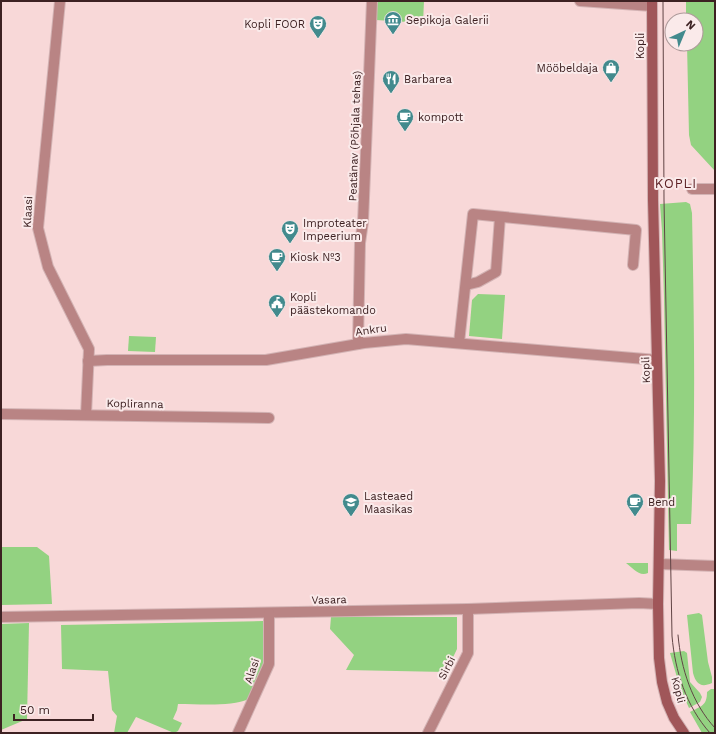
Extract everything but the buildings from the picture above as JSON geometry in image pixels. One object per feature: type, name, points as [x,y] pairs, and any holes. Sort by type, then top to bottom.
[{"type":"street","name":"Klaasi","points":[[60,1],[38,228],[48,267],[88,349],[86,415]]},
{"type":"street","name":"Peatänav (Põhjala tehas)","points":[[358,344],[360,243],[363,214],[372,1]]},
{"type":"street","points":[[580,1],[652,3]]},
{"type":"street","name":"Kopli","points":[[652,3],[654,200],[660,481],[658,604],[659,658],[662,682],[667,702],[674,718],[684,733]]},
{"type":"street","points":[[692,189],[715,189]]},
{"type":"street","points":[[459,343],[473,214],[636,230],[633,265]]},
{"type":"street","points":[[466,285],[478,282],[496,272],[500,217]]},
{"type":"street","name":"Ankru","points":[[88,362],[107,360],[266,360],[358,344],[406,339],[657,360]]},
{"type":"street","name":"Kopliranna","points":[[1,414],[269,418]]},
{"type":"street","points":[[659,564],[715,566]]},
{"type":"street","name":"Vasara","points":[[1,617],[468,609],[639,603],[658,604]]},
{"type":"street","name":"Sirbi","points":[[428,733],[468,653],[468,609]]},
{"type":"street","name":"Alasi","points":[[238,733],[270,664],[269,613]]},
{"type":"green space","points":[[376,1],[424,1],[423,23],[376,20]]},
{"type":"green space","points":[[686,1],[715,1],[715,171],[691,145],[689,135],[687,52],[704,52],[704,12],[686,12]]},
{"type":"green space","points":[[686,202],[690,204],[692,213],[694,447],[691,524],[677,524],[677,551],[669,550],[664,298],[660,204]]},
{"type":"green space","points":[[478,294],[505,295],[502,339],[469,336],[472,300]]},
{"type":"green space","points":[[129,336],[156,337],[155,352],[128,351]]},
{"type":"green space","points":[[1,547],[37,547],[49,556],[52,604],[1,605]]},
{"type":"green space","points":[[626,563],[648,563],[648,573],[639,573]]},
{"type":"green space","points":[[699,613],[702,615],[708,662],[712,677],[712,683],[705,685],[697,682],[693,673],[687,615]]},
{"type":"green space","points":[[331,617],[457,617],[457,649],[446,672],[346,670],[354,655],[330,629]]},
{"type":"green space","points":[[263,621],[264,660],[261,672],[249,699],[242,702],[224,704],[178,704],[173,719],[182,723],[178,731],[174,733],[136,717],[127,733],[114,733],[117,716],[112,710],[108,671],[62,669],[61,625]]},
{"type":"green space","points":[[29,623],[27,719],[1,730],[1,624]]},
{"type":"green space","points":[[684,651],[687,653],[690,682],[702,697],[700,702],[689,708],[680,688],[670,653]]},
{"type":"green space","points":[[711,689],[715,689],[715,733],[702,733],[690,712],[705,703],[707,692]]},
{"type":"tram line","points":[[663,1],[664,200],[672,636],[676,662],[683,688],[694,711],[710,733]]},
{"type":"tram line","points":[[678,635],[682,660],[689,685],[700,708],[715,728]]},
{"type":"place","name":"Sepikoja Galerii","points":[[393,35]]},
{"type":"place","name":"Kopli FOOR","points":[[318,39]]},
{"type":"place","name":"Mööbeldaja","points":[[611,83]]},
{"type":"place","name":"Barbarea","points":[[391,94]]},
{"type":"place","name":"kompott","points":[[405,132]]},
{"type":"place","name":"Improteater Impeerium","points":[[290,244]]},
{"type":"place","name":"Kiosk №3","points":[[277,272]]},
{"type":"place","name":"Kopli päästekomando","points":[[277,318]]},
{"type":"place","name":"Lasteaed Maasikas","points":[[351,517]]},
{"type":"place","name":"Bend","points":[[635,517]]},
{"type":"district","name":"KOPLI","points":[[676,183]]}]
